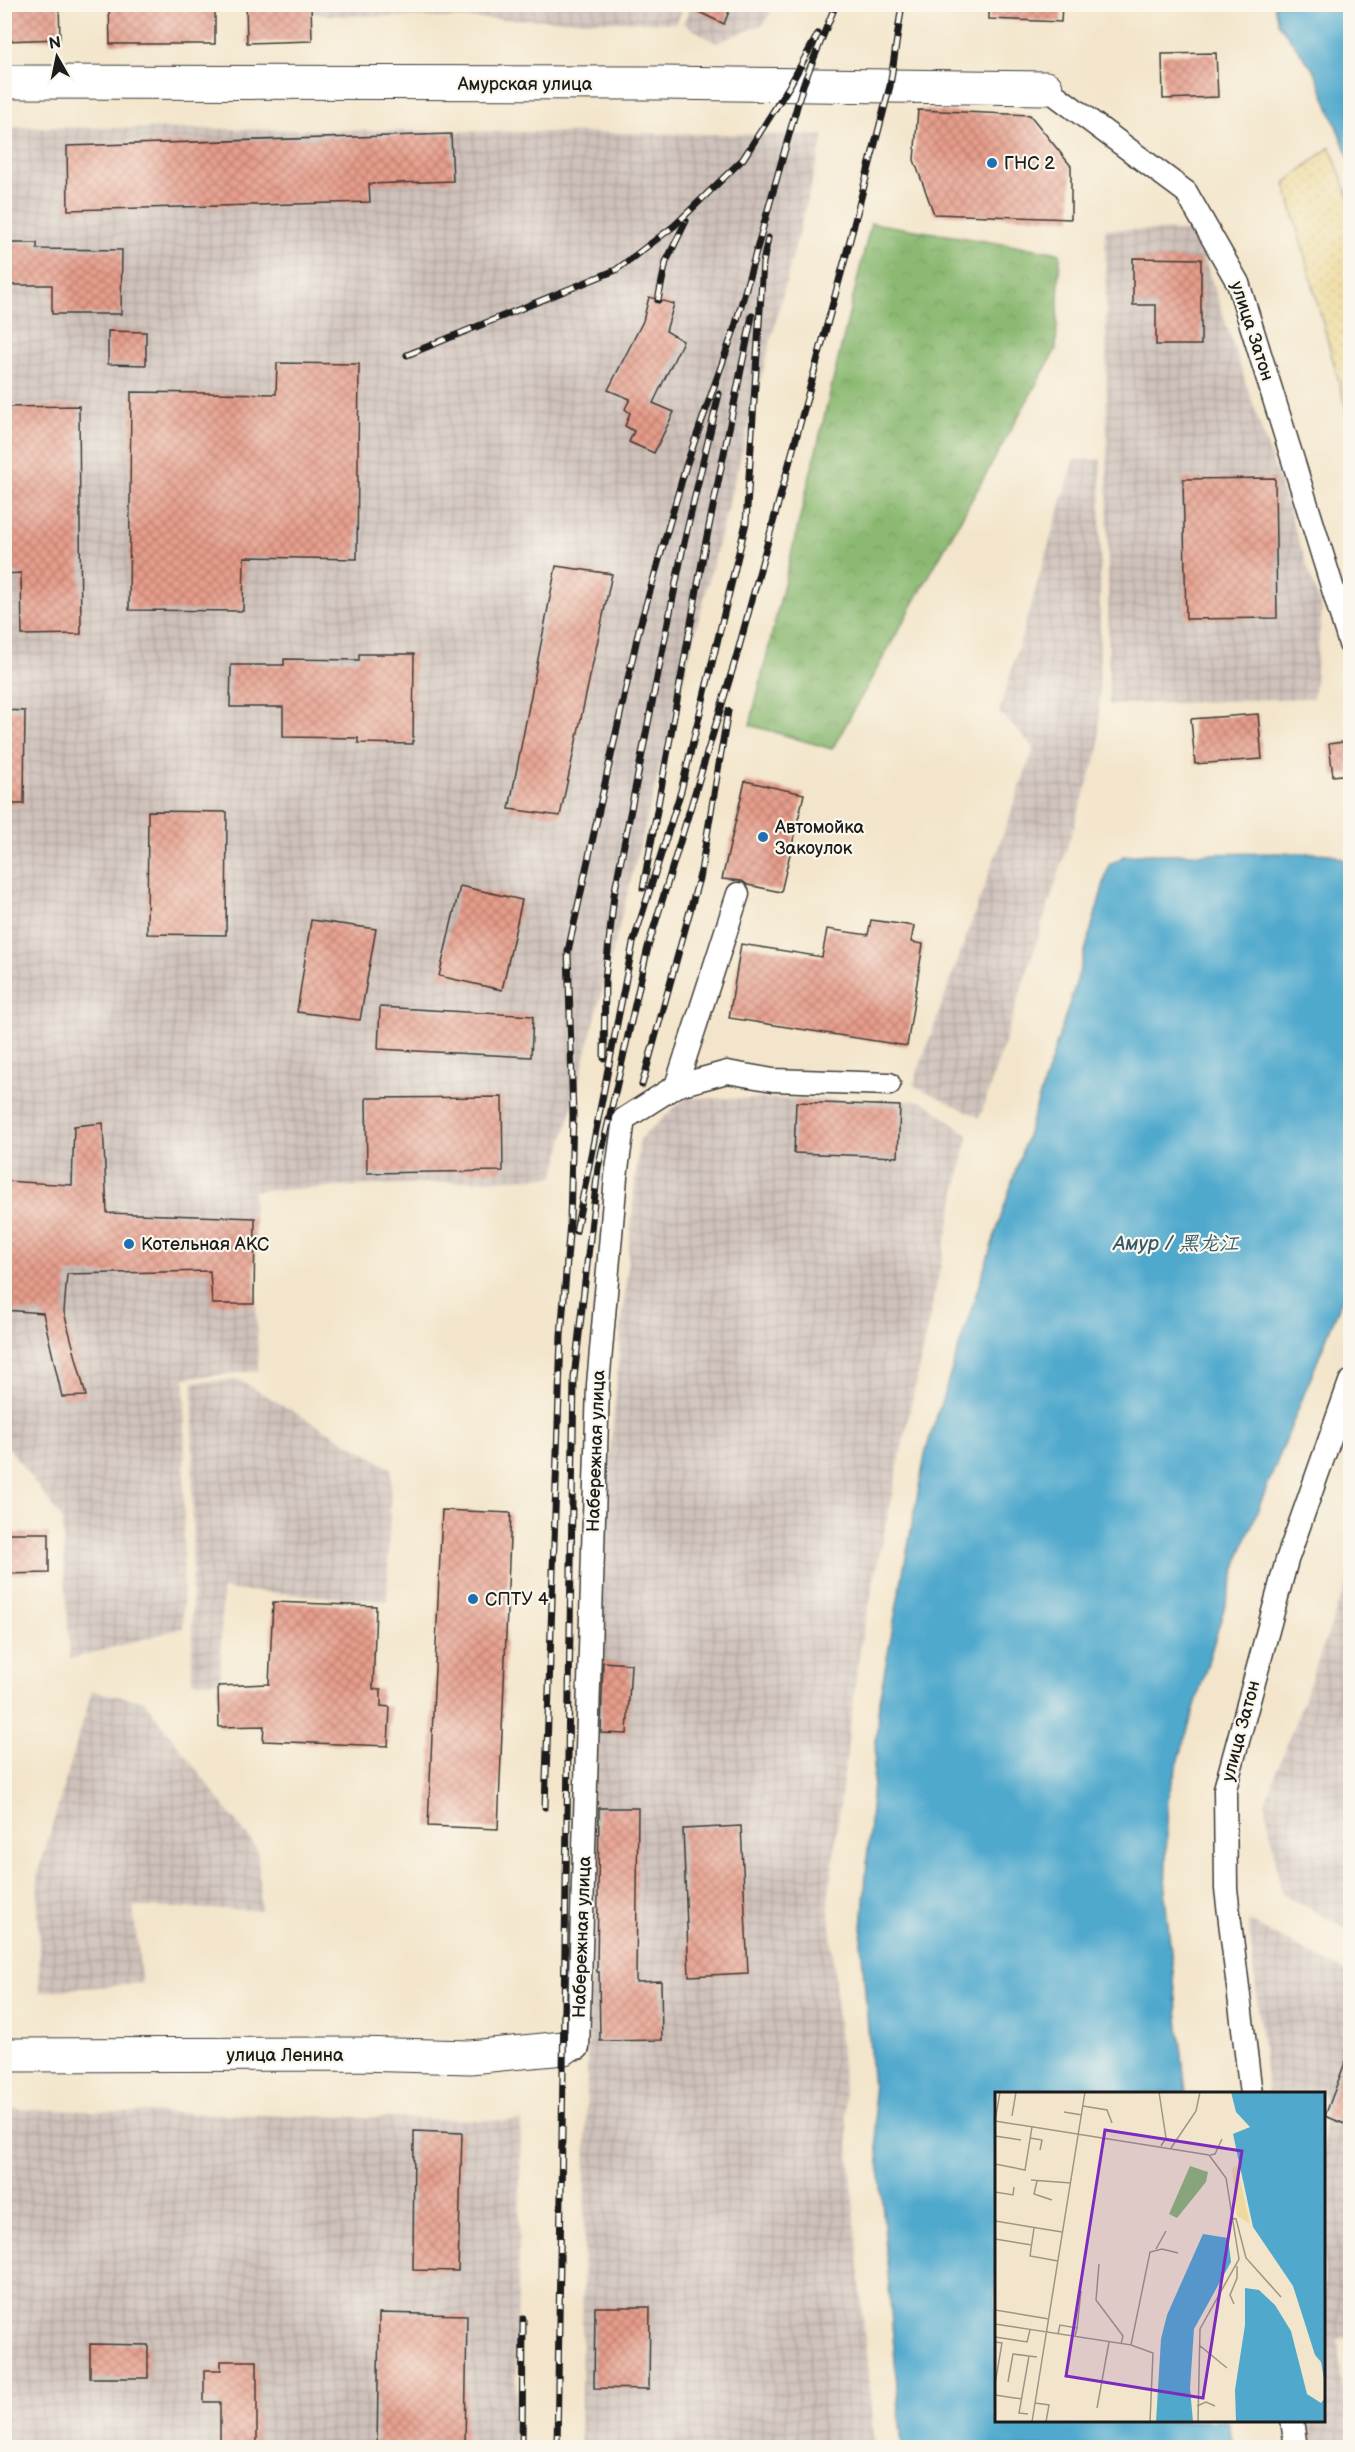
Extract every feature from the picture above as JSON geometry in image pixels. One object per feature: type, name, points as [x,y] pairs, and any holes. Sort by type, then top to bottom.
[{"type":"street","name":"Амурская улица","points":[[4,82],[663,83],[1046,88]]},
{"type":"street","name":"улица Затон","points":[[1046,88],[1186,192],[1238,283],[1350,644]]},
{"type":"street","points":[[676,1086],[738,894]]},
{"type":"street","name":"Набережная улица","points":[[564,2048],[578,2048],[598,1385],[616,1178],[624,1119],[676,1086],[727,1072],[773,1080],[889,1084]]},
{"type":"street","name":"улица Затон","points":[[1251,2092],[1226,1889],[1225,1789],[1287,1560],[1350,1382]]},
{"type":"street","name":"улица Ленина","points":[[4,2055],[470,2057],[564,2048]]},
{"type":"street","points":[[1292,2422],[1296,2448]]},
{"type":"shaded area","points":[[267,5],[685,5],[676,23],[323,15]]},
{"type":"shaded area","points":[[692,5],[774,5],[764,24],[716,43],[683,23]]},
{"type":"shaded area","points":[[5,127],[824,135],[554,1177],[253,1191],[258,1371],[185,1378],[183,1628],[70,1659],[62,1519],[5,1443]]},
{"type":"shaded area","points":[[1105,229],[1195,231],[1322,610],[1313,698],[1109,705]]},
{"type":"shaded area","points":[[1101,459],[1099,748],[980,1118],[913,1085],[1034,748],[999,712],[1074,460]]},
{"type":"shaded area","points":[[685,1098],[923,1101],[968,1135],[860,1647],[828,1900],[874,2447],[580,2448],[596,1604],[639,1140]]},
{"type":"shaded area","points":[[239,1380],[391,1468],[387,1601],[222,1589],[220,1681],[192,1682],[193,1382]]},
{"type":"shaded area","points":[[1350,1574],[1350,1931],[1282,1894],[1265,1803]]},
{"type":"shaded area","points":[[92,1691],[144,1701],[257,1849],[261,1910],[133,1907],[142,1983],[40,1992],[37,1877]]},
{"type":"shaded area","points":[[1248,1921],[1350,1974],[1350,2337],[1337,2339],[1350,2447],[1309,2447],[1306,2422],[1325,2422],[1325,2092],[1268,2092]]},
{"type":"shaded area","points":[[5,2109],[521,2121],[515,2447],[5,2448]]},
{"type":"green space","points":[[871,223],[1060,253],[1056,349],[832,749],[750,725]]},
{"type":"sand","points":[[1330,147],[1350,200],[1350,423],[1285,183]]},
{"type":"water","points":[[1274,5],[1350,5],[1350,161],[1315,72],[1278,23]]},
{"type":"water","name":"Амур / 黑龙江","points":[[1313,853],[1331,854],[1349,862],[1350,1279],[1241,1552],[1168,1796],[1165,1896],[1186,2092],[995,2092],[995,2422],[1227,2422],[1234,2447],[902,2447],[861,1942],[879,1701],[926,1450],[1077,980],[1109,865],[1124,856]]},
{"type":"building","points":[[4,4],[59,4],[60,39],[4,41]]},
{"type":"building","points":[[109,4],[215,4],[215,44],[110,44]]},
{"type":"building","points":[[246,4],[311,4],[312,41],[247,43]]},
{"type":"building","points":[[682,4],[732,4],[724,24]]},
{"type":"building","points":[[989,4],[1062,4],[1061,22],[989,19]]},
{"type":"building","points":[[1216,53],[1218,97],[1163,99],[1162,54]]},
{"type":"building","name":"ГНС 2","points":[[918,110],[1030,115],[1071,166],[1071,219],[934,214],[914,160]]},
{"type":"building","points":[[451,134],[453,181],[369,184],[370,202],[68,210],[67,146]]},
{"type":"building","points":[[4,243],[37,243],[37,249],[122,250],[121,314],[52,314],[52,285],[4,285]]},
{"type":"building","points":[[1133,258],[1201,259],[1201,345],[1156,345],[1156,305],[1133,305]]},
{"type":"building","points":[[649,297],[674,304],[666,331],[683,341],[653,403],[674,412],[654,453],[629,442],[634,431],[625,426],[630,413],[625,409],[630,399],[608,390],[643,321]]},
{"type":"building","points":[[108,331],[146,332],[146,365],[108,364]]},
{"type":"building","points":[[277,363],[359,364],[357,559],[244,557],[243,611],[129,610],[131,392],[276,394]]},
{"type":"building","points":[[79,406],[81,634],[22,635],[21,573],[4,574],[4,407]]},
{"type":"building","points":[[1275,478],[1277,618],[1186,619],[1183,479]]},
{"type":"building","points":[[556,566],[612,574],[560,816],[509,809]]},
{"type":"building","points":[[359,654],[414,654],[413,744],[358,743],[358,738],[283,737],[283,707],[230,707],[231,665],[284,665],[284,659],[359,660]]},
{"type":"building","points":[[4,710],[25,711],[24,804],[4,804]]},
{"type":"building","points":[[1258,714],[1262,759],[1195,764],[1191,719]]},
{"type":"building","points":[[1350,741],[1350,774],[1333,776],[1329,744]]},
{"type":"building","name":"Автомойка Закоулок","points":[[745,781],[804,794],[781,892],[748,885],[742,881],[722,879]]},
{"type":"building","points":[[148,811],[227,812],[226,935],[147,934]]},
{"type":"building","points":[[460,886],[522,900],[502,990],[439,976]]},
{"type":"building","points":[[311,920],[376,929],[360,1020],[297,1012]]},
{"type":"building","points":[[871,920],[914,926],[911,942],[923,944],[907,1046],[729,1018],[741,944],[822,957],[827,929],[868,935]]},
{"type":"building","points":[[380,1007],[533,1016],[531,1057],[378,1049]]},
{"type":"building","points":[[502,1097],[503,1171],[367,1173],[366,1098]]},
{"type":"building","points":[[796,1102],[900,1106],[898,1157],[794,1153]]},
{"type":"building","name":"Котельная АКС","points":[[103,1123],[107,1213],[255,1218],[254,1304],[212,1304],[210,1271],[67,1274],[64,1312],[86,1396],[62,1397],[43,1313],[4,1310],[4,1181],[72,1185],[74,1126]]},
{"type":"building","name":"СПТУ 4","points":[[442,1510],[511,1513],[498,1829],[428,1826]]},
{"type":"building","points":[[4,1533],[49,1533],[49,1573],[4,1574]]},
{"type":"building","points":[[273,1602],[376,1606],[373,1689],[381,1689],[381,1706],[390,1707],[388,1746],[263,1741],[264,1726],[219,1727],[218,1686],[269,1684]]},
{"type":"building","points":[[603,1662],[631,1664],[627,1734],[601,1733]]},
{"type":"building","points":[[599,1808],[638,1808],[636,1982],[661,1981],[662,2040],[600,2041],[599,1972],[597,1972]]},
{"type":"building","points":[[741,1826],[748,1973],[689,1976],[683,1829]]},
{"type":"building","points":[[1350,2053],[1350,2126],[1325,2116]]},
{"type":"building","points":[[414,2131],[462,2133],[458,2271],[413,2270]]},
{"type":"building","points":[[595,2307],[650,2307],[649,2389],[594,2388]]},
{"type":"building","points":[[379,2313],[467,2315],[465,2448],[377,2448]]},
{"type":"building","points":[[90,2344],[148,2345],[148,2378],[90,2378]]},
{"type":"building","points":[[221,2361],[257,2361],[257,2448],[220,2448],[220,2402],[204,2402],[204,2370],[221,2370]]},
{"type":"railway","points":[[545,1807],[561,1336],[570,1222],[573,1116],[568,951],[639,629],[686,466],[735,327],[803,85],[836,4]]},
{"type":"railway","points":[[557,2448],[574,1378],[598,1168],[648,947],[736,658],[845,259],[890,86],[902,4]]},
{"type":"railway","points":[[407,355],[616,270],[674,226],[743,159],[790,85],[818,34]]},
{"type":"railway","points":[[658,300],[666,262],[686,221]]},
{"type":"railway","points":[[576,1231],[633,943],[681,791],[746,523],[763,263],[768,238]]},
{"type":"railway","points":[[643,888],[704,551],[752,316]]},
{"type":"railway","points":[[604,1058],[605,979],[614,895],[683,547],[719,394]]},
{"type":"railway","points":[[642,1085],[701,871],[728,711]]},
{"type":"railway","points":[[522,2448],[523,2319]]},
{"type":"place","name":"ГНС 2","points":[[992,163]]},
{"type":"place","name":"Автомойка Закоулок","points":[[763,837]]},
{"type":"place","name":"Котельная АКС","points":[[129,1244]]},
{"type":"place","name":"СПТУ 4","points":[[473,1599]]}]
